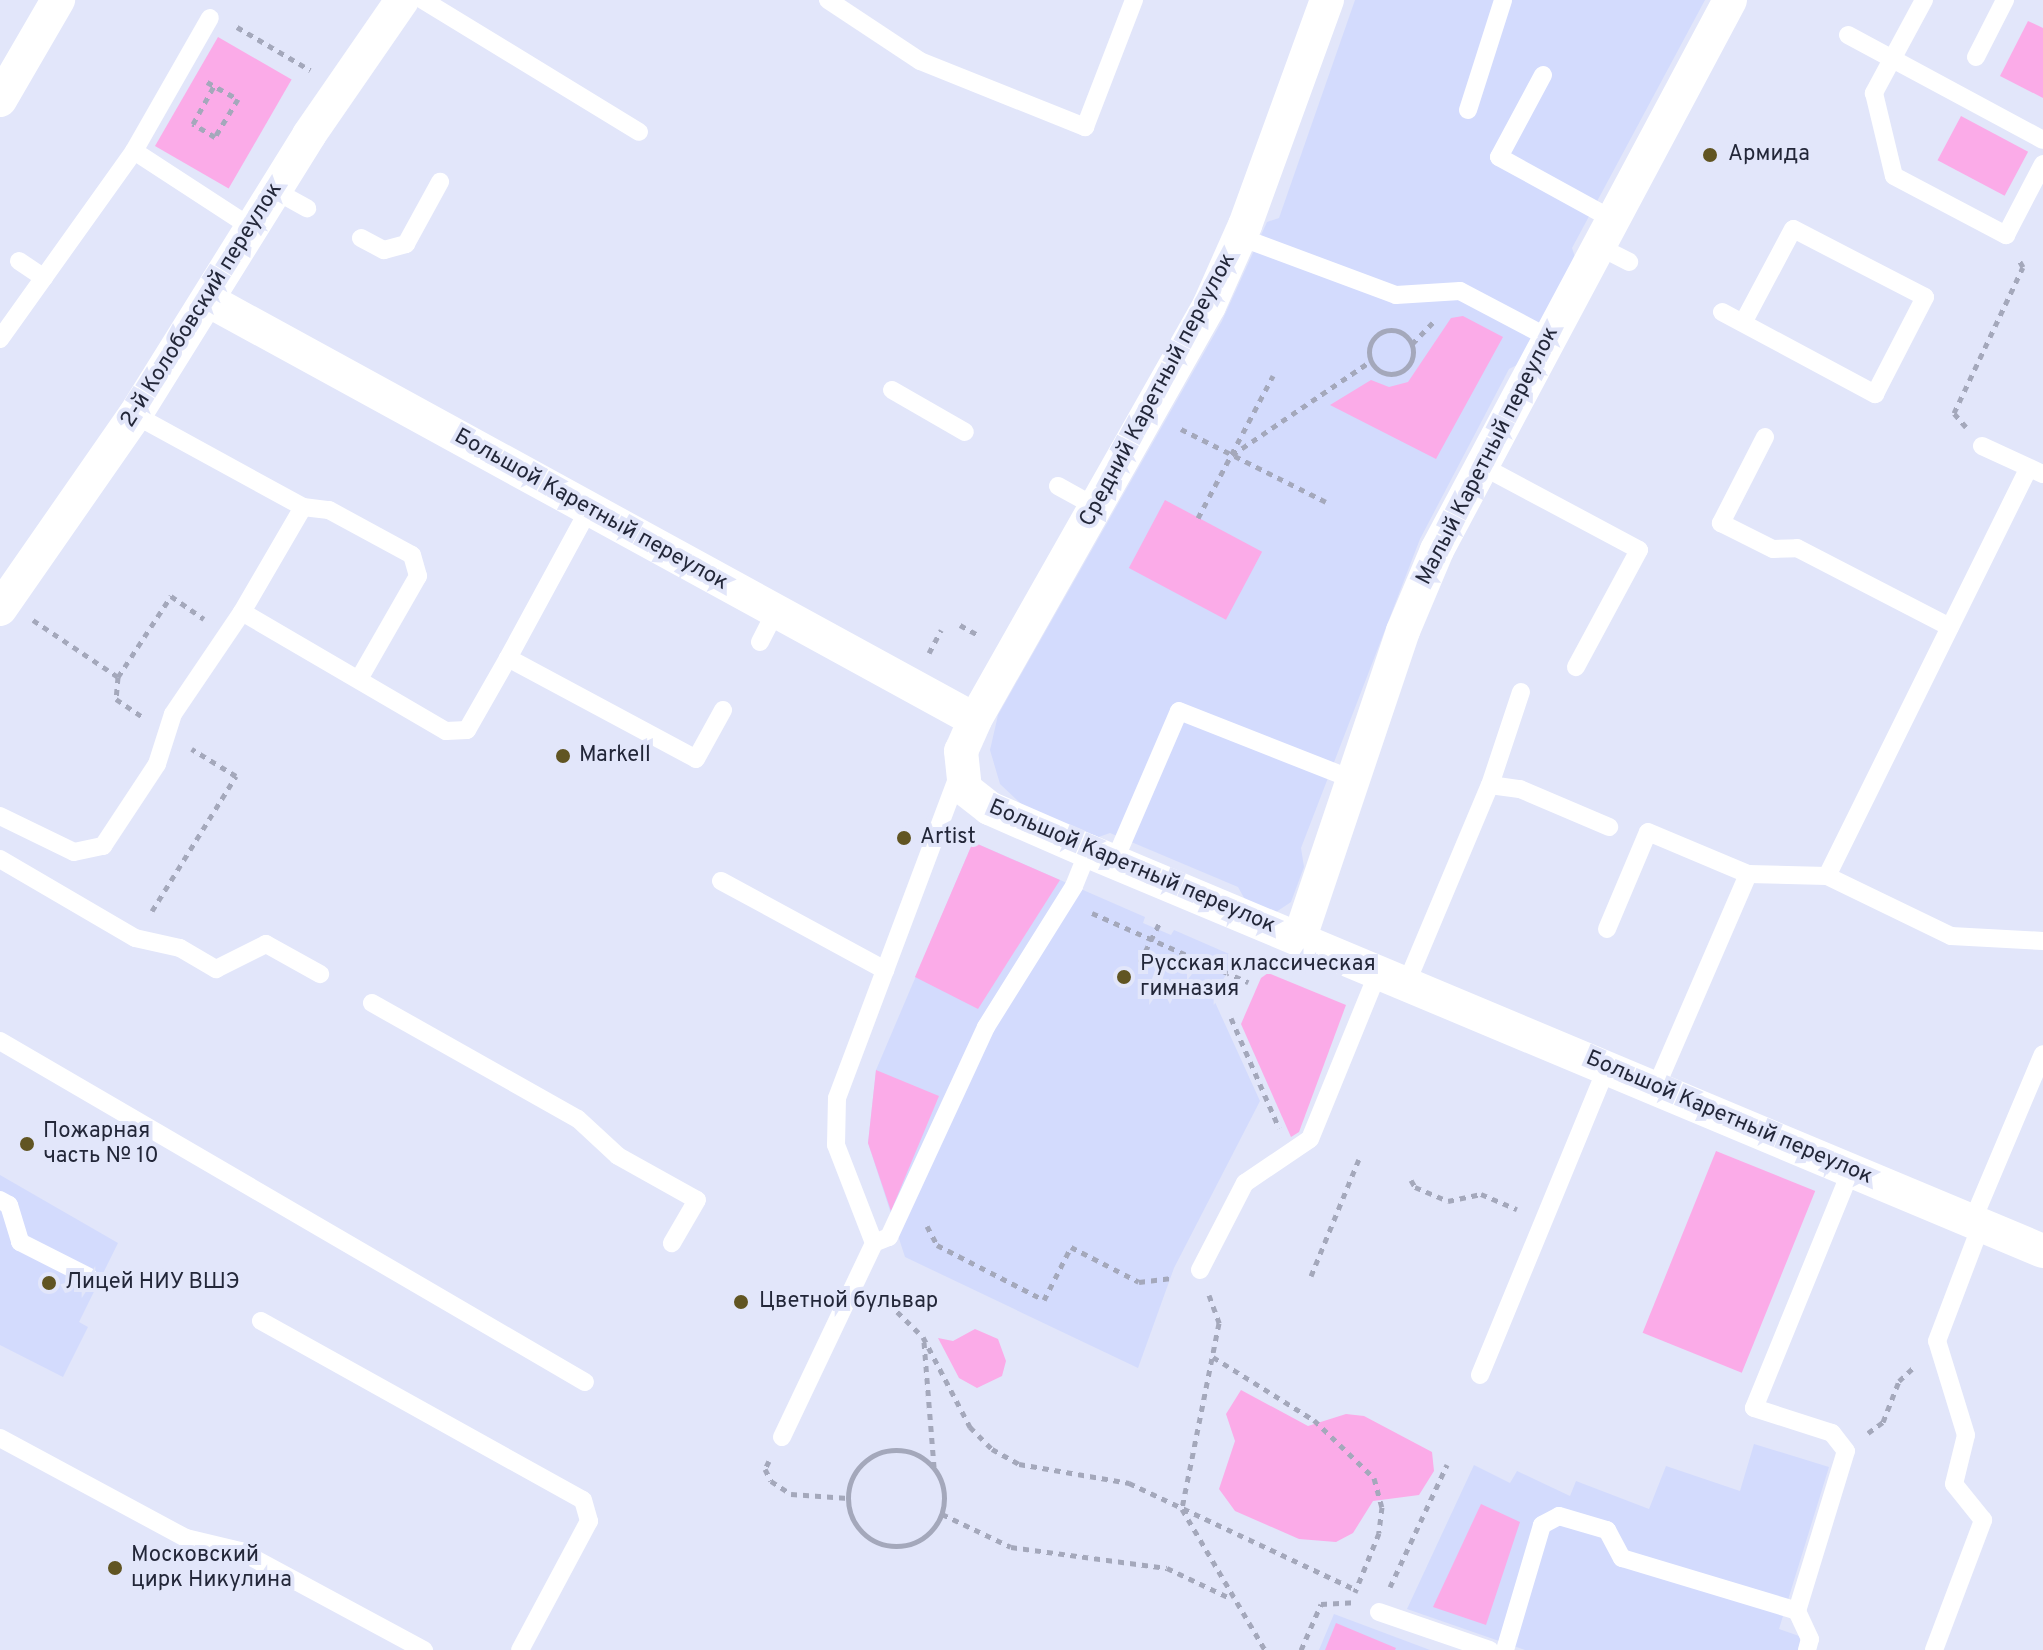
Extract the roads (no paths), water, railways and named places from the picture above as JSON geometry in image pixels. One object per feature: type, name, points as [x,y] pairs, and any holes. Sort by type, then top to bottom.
[{"type":"street","points":[[5,82],[58,0]]},
{"type":"street","name":"2-й Колобовский переулок","points":[[0,609],[135,415],[274,190],[402,0]]},
{"type":"street","name":"Средний Каретный переулок","points":[[975,720],[1209,306],[1240,237],[1327,0]]},
{"type":"street","name":"Малый Каретный переулок","points":[[1300,937],[1419,589],[1730,0]]},
{"type":"street","name":"Большой Каретный переулок","points":[[208,300],[975,720]]},
{"type":"street","points":[[960,772],[961,751],[975,720]]},
{"type":"street","name":"Большой Каретный переулок","points":[[960,772],[976,801],[2043,1251]]},
{"type":"lane","points":[[423,0],[639,132]]},
{"type":"lane","points":[[828,0],[920,61],[1085,127],[1134,0]]},
{"type":"lane","points":[[1468,110],[1503,0]]},
{"type":"lane","points":[[1924,0],[1874,93],[1894,176],[2006,235],[2043,164]]},
{"type":"lane","points":[[1976,57],[2005,0]]},
{"type":"lane","points":[[0,339],[134,151],[210,18]]},
{"type":"lane","points":[[1848,35],[2043,140]]},
{"type":"lane","points":[[1543,75],[1499,157],[1605,232],[1629,262]]},
{"type":"lane","points":[[134,151],[252,228]]},
{"type":"lane","points":[[361,238],[384,250],[406,244],[440,182]]},
{"type":"lane","points":[[274,190],[307,208]]},
{"type":"lane","points":[[1722,312],[1875,394],[1925,297],[1793,229],[1743,323]]},
{"type":"lane","points":[[1240,237],[1396,295],[1460,291],[1549,338]]},
{"type":"lane","points":[[19,261],[44,278]]},
{"type":"lane","points":[[892,390],[965,432]]},
{"type":"lane","points":[[135,415],[303,507],[329,510],[412,555],[418,576],[359,679]]},
{"type":"lane","points":[[1765,437],[1721,523],[1773,549],[1797,548],[1950,627]]},
{"type":"lane","points":[[1827,876],[1950,627],[2036,471],[1982,446]]},
{"type":"lane","points":[[1482,466],[1639,550],[1576,667]]},
{"type":"lane","points":[[1058,486],[1096,507]]},
{"type":"lane","points":[[0,816],[74,852],[103,846],[157,764],[173,714],[242,612],[303,507]]},
{"type":"lane","points":[[242,612],[446,731],[467,730],[589,509]]},
{"type":"lane","points":[[760,642],[776,611]]},
{"type":"lane","points":[[508,658],[696,759],[723,710]]},
{"type":"lane","points":[[1200,1270],[1245,1183],[1310,1139],[1490,785],[1521,692]]},
{"type":"lane","points":[[782,1437],[874,1243],[889,1237],[986,1027],[1064,901],[1101,856],[1179,711],[1352,779]]},
{"type":"lane","points":[[874,1243],[833,1123],[837,1098],[960,772]]},
{"type":"lane","points":[[1490,785],[1520,789],[1609,827]]},
{"type":"lane","points":[[1607,929],[1648,832],[1748,874],[1827,876],[1951,936],[2043,941]]},
{"type":"lane","points":[[0,859],[135,938],[180,948],[216,969],[266,944],[320,974]]},
{"type":"lane","points":[[1656,1087],[1748,874]]},
{"type":"lane","points":[[721,881],[885,970]]},
{"type":"lane","points":[[372,1003],[578,1119],[618,1156],[697,1200],[672,1243]]},
{"type":"lane","points":[[0,1041],[585,1382]]},
{"type":"lane","points":[[1934,1650],[1983,1520],[1954,1484],[1966,1435],[1937,1341],[1976,1223],[2043,1054]]},
{"type":"lane","points":[[1480,1375],[1607,1067]]},
{"type":"lane","points":[[1807,1650],[1810,1639],[1797,1611],[1846,1451],[1832,1433],[1754,1408],[1851,1170]]},
{"type":"lane","points":[[0,1200],[9,1205],[20,1242],[89,1277]]},
{"type":"lane","points":[[261,1321],[583,1500],[589,1521],[520,1650]]},
{"type":"lane","points":[[0,1438],[186,1538],[240,1551],[424,1650]]},
{"type":"lane","points":[[1505,1650],[1542,1525],[1559,1516],[1607,1530],[1622,1558],[1797,1611]]},
{"type":"lane","points":[[1379,1612],[1490,1650]]},
{"type":"place","name":"Армида","points":[[1710,155]]},
{"type":"place","name":"Markell","points":[[563,756]]},
{"type":"place","name":"Artist","points":[[904,838]]},
{"type":"place","name":"Русская классическая гимназия","points":[[1124,977]]},
{"type":"place","name":"Пожарная часть № 10","points":[[27,1144]]},
{"type":"place","name":"Лицей НИУ ВШЭ","points":[[49,1283]]},
{"type":"place","name":"Цветной бульвар","points":[[741,1302]]},
{"type":"place","name":"Московский цирк Никулина","points":[[115,1568]]}]
